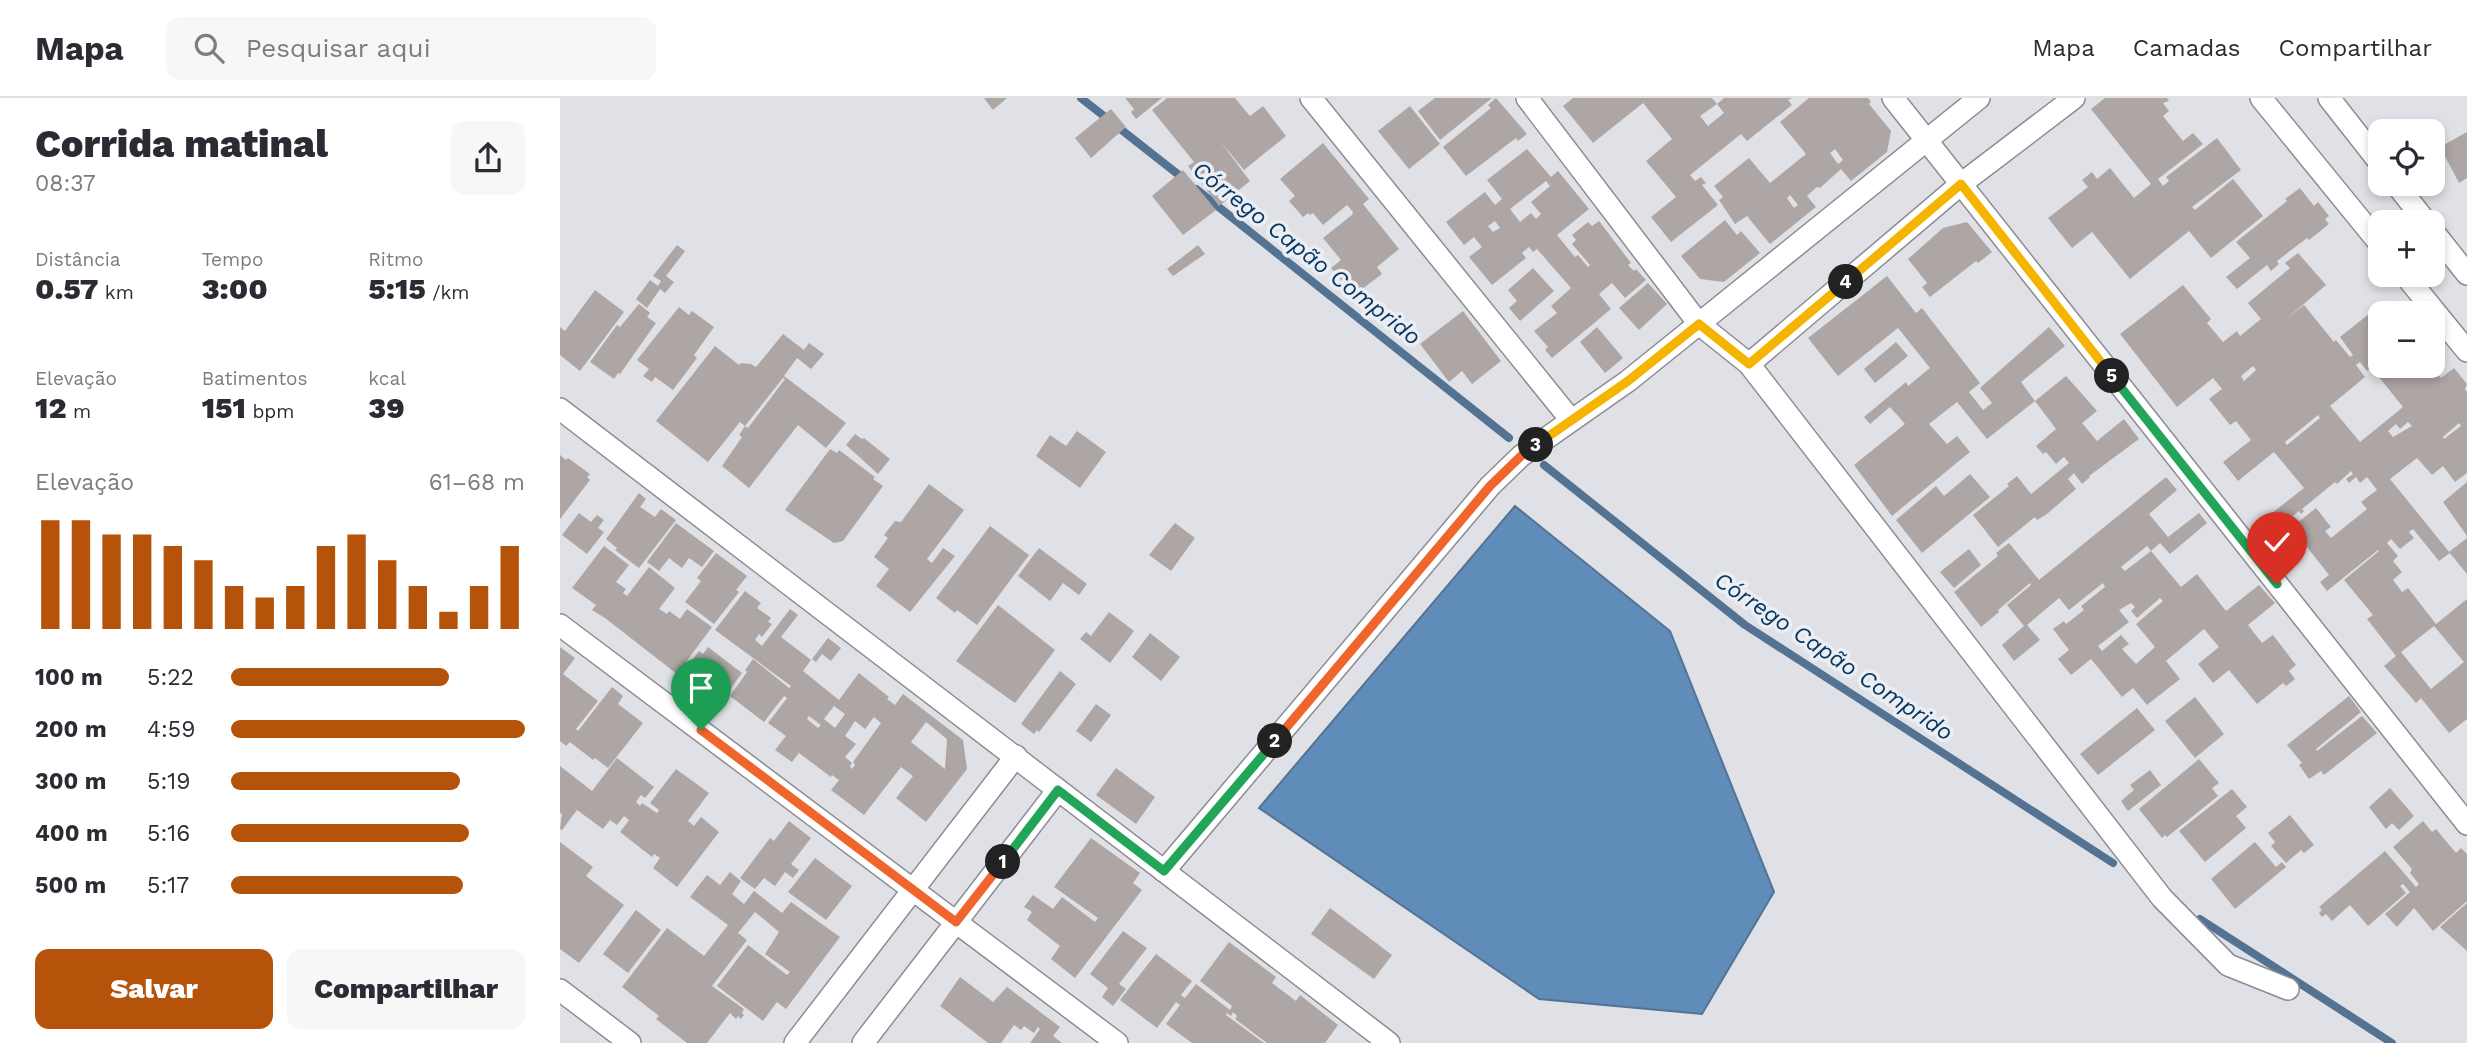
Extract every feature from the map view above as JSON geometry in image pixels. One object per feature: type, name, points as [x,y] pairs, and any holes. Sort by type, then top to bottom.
[{"type":"street","points":[[1311,98],[1572,420]]},
{"type":"street","points":[[1527,98],[1699,324],[1749,364],[2162,898],[2228,965],[2288,989]]},
{"type":"street","points":[[1893,98],[2467,824]]},
{"type":"street","points":[[1164,871],[1490,486],[1521,456],[1628,381],[1979,98]]},
{"type":"street","points":[[1749,364],[1961,184],[2074,98]]},
{"type":"street","points":[[2261,98],[2368,229]]},
{"type":"street","points":[[2329,98],[2368,148]]},
{"type":"street","points":[[2405,196],[2417,210]]},
{"type":"street","points":[[2445,246],[2467,274]]},
{"type":"street","points":[[2415,287],[2467,351]]},
{"type":"street","points":[[560,409],[1389,1043]]},
{"type":"street","points":[[560,625],[1117,1043]]},
{"type":"street","points":[[795,1043],[1016,756]]},
{"type":"street","points":[[863,1043],[1058,790]]},
{"type":"street","points":[[560,990],[629,1043]]},
{"type":"water","points":[[1515,506],[1670,631],[1774,892],[1702,1014],[1539,999],[1259,808]]},
{"type":"building","points":[[984,98],[1007,98],[993,110]]},
{"type":"building","points":[[1125,98],[1162,98],[1136,119],[1131,112],[1134,109]]},
{"type":"building","points":[[1167,98],[1235,98],[1250,116],[1263,106],[1286,136],[1244,170],[1220,141],[1250,181],[1219,206],[1188,166],[1194,162],[1152,110]]},
{"type":"building","points":[[1435,98],[1492,98],[1440,140],[1418,111]]},
{"type":"building","points":[[1496,98],[1527,134],[1518,141],[1516,138],[1466,176],[1443,147],[1491,108],[1488,105]]},
{"type":"building","points":[[1573,98],[1712,98],[1717,104],[1724,98],[1792,98],[1788,100],[1792,105],[1747,141],[1741,134],[1690,175],[1695,181],[1701,177],[1706,183],[1702,185],[1718,205],[1671,242],[1651,217],[1676,197],[1646,161],[1672,139],[1643,103],[1593,143],[1563,106]],"holes":[[[1717,104],[1724,113],[1708,126],[1700,116]]]},
{"type":"building","points":[[1809,98],[1868,98],[1871,102],[1869,104],[1891,131],[1887,152],[1851,181],[1841,169],[1820,188],[1817,187],[1807,196],[1816,207],[1770,244],[1747,216],[1735,224],[1719,200],[1723,197],[1714,186],[1749,158],[1770,183],[1806,154],[1780,122]],"holes":[[[1835,149],[1843,160],[1838,164],[1830,153]],[[1790,195],[1798,205],[1794,208],[1787,198]]]},
{"type":"building","points":[[2105,98],[2167,98],[2169,101],[2163,103],[2169,111],[2163,116],[2183,141],[2193,133],[2203,144],[2158,179],[2163,186],[2169,181],[2166,177],[2217,138],[2241,170],[2192,207],[2195,210],[2233,179],[2263,216],[2211,258],[2189,231],[2130,279],[2092,232],[2072,248],[2048,218],[2088,187],[2082,180],[2092,172],[2097,179],[2110,168],[2134,198],[2151,184],[2091,109]]},
{"type":"building","points":[[1410,106],[1440,144],[1409,169],[1378,131]]},
{"type":"building","points":[[1111,109],[1126,127],[1091,158],[1075,138]]},
{"type":"building","points":[[2467,132],[2467,178],[2459,183],[2445,156],[2445,144]]},
{"type":"building","points":[[1323,143],[1369,199],[1363,204],[1399,249],[1377,267],[1382,274],[1357,293],[1346,279],[1343,282],[1331,268],[1341,260],[1323,238],[1353,212],[1347,205],[1323,225],[1313,213],[1303,217],[1289,201],[1295,196],[1280,179]]},
{"type":"building","points":[[1527,149],[1551,177],[1558,171],[1589,209],[1557,235],[1575,257],[1578,255],[1588,267],[1590,265],[1572,244],[1576,240],[1572,235],[1588,222],[1592,226],[1599,221],[1631,263],[1628,265],[1646,280],[1625,298],[1612,283],[1599,294],[1611,309],[1552,358],[1545,350],[1548,347],[1534,331],[1557,313],[1551,306],[1571,288],[1537,249],[1533,252],[1529,247],[1522,253],[1526,258],[1492,285],[1469,257],[1482,247],[1474,237],[1464,245],[1446,222],[1485,192],[1495,205],[1502,199],[1487,180]],"holes":[[[1546,181],[1550,186],[1531,202],[1541,214],[1536,219],[1531,213],[1520,222],[1510,209]],[[1495,221],[1500,228],[1493,232],[1488,226]]]},
{"type":"building","points":[[1183,170],[1216,210],[1183,235],[1152,196]]},
{"type":"building","points":[[2300,188],[2314,206],[2318,202],[2329,216],[2325,219],[2329,224],[2277,261],[2279,264],[2271,271],[2267,265],[2237,289],[2226,277],[2250,258],[2236,242]]},
{"type":"building","points":[[1725,220],[1737,235],[1741,231],[1760,253],[1724,282],[1700,279],[1681,256]]},
{"type":"building","points":[[1967,222],[1992,252],[1978,263],[1976,261],[1930,297],[1922,287],[1927,283],[1908,259],[1943,228]]},
{"type":"building","points":[[677,245],[685,251],[666,276],[674,282],[665,293],[660,289],[647,308],[636,299],[650,280],[658,286],[661,281],[653,276]]},
{"type":"building","points":[[1198,245],[1205,254],[1173,276],[1167,269]]},
{"type":"building","points":[[2298,253],[2326,285],[2285,320],[2304,305],[2350,357],[2353,355],[2340,337],[2368,315],[2368,370],[2360,362],[2356,365],[2365,377],[2330,406],[2360,442],[2403,407],[2380,378],[2445,378],[2454,368],[2467,384],[2467,473],[2455,482],[2443,466],[2432,475],[2417,458],[2390,479],[2450,553],[2439,561],[2413,529],[2409,532],[2414,538],[2400,549],[2391,539],[2387,543],[2398,556],[2393,561],[2402,572],[2393,580],[2402,592],[2408,588],[2436,624],[2467,599],[2467,719],[2449,733],[2421,698],[2416,703],[2384,666],[2396,656],[2367,619],[2373,615],[2344,580],[2379,551],[2327,591],[2320,582],[2329,575],[2307,547],[2299,554],[2292,546],[2297,543],[2287,531],[2316,508],[2331,527],[2325,531],[2331,538],[2367,509],[2361,502],[2377,490],[2367,477],[2360,483],[2356,477],[2349,483],[2346,479],[2353,474],[2351,471],[2302,509],[2304,511],[2301,514],[2299,511],[2277,529],[2267,517],[2304,488],[2274,452],[2238,481],[2223,462],[2251,440],[2236,421],[2230,425],[2209,399],[2222,389],[2213,378],[2177,407],[2120,334],[2183,285],[2211,319],[2207,323],[2223,342],[2237,331],[2240,336],[2261,319],[2248,303],[2290,268],[2285,263]],"holes":[[[2253,366],[2256,370],[2244,381],[2241,376]],[[2318,415],[2320,418],[2287,445],[2285,442]],[[2408,422],[2412,426],[2393,437],[2388,431],[2396,424],[2400,429]],[[2459,423],[2461,426],[2444,439]],[[2434,626],[2464,662],[2431,689],[2401,652]]]},
{"type":"building","points":[[1533,268],[1554,291],[1520,321],[1509,308],[1517,301],[1508,290]]},
{"type":"building","points":[[1887,276],[1916,313],[1922,308],[1980,383],[1969,392],[1983,410],[1992,403],[1980,388],[2049,327],[2065,346],[2021,382],[2035,401],[1987,439],[1957,402],[1929,424],[1947,444],[1957,436],[1970,452],[1892,516],[1854,465],[1905,424],[1890,407],[1870,424],[1864,417],[1906,382],[1908,386],[1930,368],[1898,328],[1838,376],[1808,338]]},
{"type":"building","points":[[1648,283],[1667,304],[1639,330],[1619,308]]},
{"type":"building","points":[[595,290],[624,312],[580,371],[560,355],[560,327],[565,331]]},
{"type":"building","points":[[639,304],[650,313],[647,317],[656,323],[614,379],[590,362],[617,325],[620,327]]},
{"type":"building","points":[[679,307],[689,315],[692,311],[714,327],[694,355],[697,358],[673,390],[655,377],[652,382],[643,376],[649,369],[637,360]]},
{"type":"building","points":[[1463,311],[1501,361],[1472,384],[1462,371],[1449,382],[1420,344]]},
{"type":"building","points":[[1597,327],[1623,358],[1605,373],[1580,342]]},
{"type":"building","points":[[783,334],[804,350],[809,343],[824,354],[811,369],[797,358],[784,376],[846,423],[826,448],[798,425],[749,488],[722,466],[742,437],[739,435],[745,426],[740,422],[708,462],[656,421],[715,346],[739,365],[751,364],[756,367]],"holes":[[[783,378],[785,379],[748,428],[745,426]]]},
{"type":"building","points":[[1896,342],[1908,356],[1875,383],[1864,369]]},
{"type":"building","points":[[2066,376],[2097,411],[2082,423],[2097,441],[2124,419],[2139,439],[2082,484],[2074,473],[2068,479],[2076,489],[2047,514],[2037,520],[2035,517],[1998,547],[1973,515],[2009,486],[2007,484],[2017,476],[2031,494],[2069,463],[2064,457],[2056,464],[2046,452],[2043,454],[2036,446],[2056,429],[2035,401]]},
{"type":"building","points":[[1077,431],[1106,452],[1080,488],[1036,456],[1050,435],[1066,446]]},
{"type":"building","points":[[855,434],[890,459],[878,474],[846,445]]},
{"type":"building","points":[[830,449],[837,453],[839,450],[883,486],[843,541],[834,543],[785,510]]},
{"type":"building","points":[[560,455],[590,474],[587,477],[590,480],[560,519]]},
{"type":"building","points":[[1970,474],[1990,497],[1922,553],[1896,520],[1936,486],[1944,496]]},
{"type":"building","points":[[2166,477],[2177,490],[2149,514],[2168,537],[2199,513],[2207,523],[2170,554],[2160,543],[2151,551],[2181,587],[2197,574],[2226,611],[2259,585],[2275,603],[2248,625],[2262,643],[2273,635],[2296,665],[2289,671],[2295,679],[2286,686],[2283,683],[2257,704],[2229,670],[2213,683],[2198,664],[2219,647],[2204,629],[2166,661],[2180,679],[2147,705],[2133,688],[2122,697],[2091,659],[2071,675],[2058,659],[2069,650],[2053,629],[2064,621],[2066,624],[2084,610],[2081,606],[2105,587],[2103,583],[2069,610],[2059,598],[2027,625],[2040,640],[2014,661],[2002,645],[2024,626],[2007,605],[2031,585],[2030,583],[1981,627],[1954,592],[1998,556],[1996,553],[2009,543],[2039,580]],"holes":[[[2147,546],[2151,551],[2125,571],[2121,567]],[[2160,598],[2163,601],[2136,624],[2155,647],[2136,664],[2122,649],[2129,644],[2121,635],[2102,651],[2098,646],[2129,622],[2119,610],[2131,603],[2135,607],[2131,611],[2137,618]]]},
{"type":"building","points":[[2467,482],[2467,536],[2443,502]]},
{"type":"building","points":[[929,484],[964,510],[927,559],[932,563],[943,548],[955,556],[910,612],[876,586],[889,569],[874,557],[888,538],[884,535],[895,521],[901,522]]},
{"type":"building","points":[[639,493],[646,499],[640,507],[655,517],[661,509],[676,520],[639,568],[615,550],[617,548],[606,539]]},
{"type":"building","points":[[579,513],[591,522],[597,515],[604,520],[598,528],[604,532],[587,554],[562,535]]},
{"type":"building","points":[[676,523],[714,551],[702,567],[689,558],[682,568],[669,558],[659,571],[647,562]]},
{"type":"building","points":[[1175,523],[1195,538],[1171,571],[1149,555]]},
{"type":"building","points":[[990,526],[1029,555],[977,625],[936,598]]},
{"type":"building","points":[[2467,538],[2467,574],[2449,552]]},
{"type":"building","points":[[604,546],[629,565],[616,582],[626,589],[623,593],[627,596],[649,567],[675,588],[659,609],[667,614],[669,611],[680,619],[687,609],[712,627],[677,674],[592,610],[596,605],[572,588]]},
{"type":"building","points":[[1039,548],[1087,584],[1079,595],[1063,583],[1050,601],[1018,576]]},
{"type":"building","points":[[1969,549],[1981,565],[1954,588],[1940,572]]},
{"type":"building","points":[[716,553],[747,576],[736,590],[739,592],[714,624],[685,602],[701,581],[697,578]]},
{"type":"building","points":[[745,591],[761,603],[757,608],[771,618],[768,622],[772,624],[762,637],[759,634],[755,640],[762,646],[790,609],[798,615],[781,637],[811,660],[803,671],[839,700],[859,673],[895,705],[903,694],[963,740],[967,769],[926,822],[896,798],[913,776],[901,767],[864,815],[831,790],[839,780],[799,753],[792,762],[775,750],[786,736],[768,723],[787,698],[784,696],[764,722],[730,696],[753,659],[789,688],[791,686],[715,630]],"holes":[[[834,706],[845,714],[835,728],[824,719]],[[809,716],[821,725],[818,728],[807,719]],[[874,717],[881,723],[853,762],[855,765],[852,769],[852,763],[845,757],[856,744],[845,736],[855,721],[865,729]],[[926,722],[947,739],[945,769],[911,742]]]},
{"type":"building","points":[[998,605],[1055,650],[1015,703],[956,661]]},
{"type":"building","points":[[1109,612],[1134,631],[1110,663],[1080,639],[1086,632],[1091,636]]},
{"type":"building","points":[[1150,633],[1180,657],[1161,681],[1132,657]]},
{"type":"building","points":[[828,638],[841,648],[831,661],[822,654],[816,662],[812,659]]},
{"type":"building","points":[[560,647],[575,658],[563,674],[598,701],[576,729],[578,731],[612,687],[623,696],[618,704],[643,723],[608,768],[570,742],[566,746],[560,741]]},
{"type":"building","points":[[708,647],[742,673],[721,702],[687,676],[694,666],[690,663],[699,651],[703,654]]},
{"type":"building","points":[[1060,671],[1076,684],[1039,732],[1037,730],[1034,734],[1021,724]]},
{"type":"building","points":[[2349,696],[2361,712],[2316,749],[2317,751],[2362,716],[2377,733],[2324,775],[2321,771],[2309,779],[2299,765],[2302,763],[2287,745]]},
{"type":"building","points":[[2195,697],[2224,734],[2195,758],[2165,721]]},
{"type":"building","points":[[1096,704],[1111,715],[1091,742],[1076,731]]},
{"type":"building","points":[[2137,708],[2155,730],[2098,775],[2080,754]]},
{"type":"building","points":[[617,758],[654,787],[645,798],[641,795],[636,802],[657,813],[659,810],[650,803],[676,769],[709,793],[688,821],[694,826],[701,817],[719,832],[677,887],[653,868],[660,858],[654,854],[652,857],[620,832],[629,820],[624,816],[617,825],[610,820],[603,829],[577,810],[562,830],[560,829],[560,766],[592,791]]},
{"type":"building","points":[[2199,759],[2219,783],[2212,788],[2218,796],[2167,837],[2165,835],[2162,838],[2139,809]]},
{"type":"building","points":[[1116,768],[1155,797],[1136,824],[1096,795]]},
{"type":"building","points":[[2150,770],[2161,785],[2128,811],[2121,801],[2134,790],[2130,785]]},
{"type":"building","points":[[2390,788],[2414,816],[2399,830],[2392,823],[2386,829],[2369,807]]},
{"type":"building","points":[[2232,789],[2247,807],[2236,816],[2246,828],[2205,862],[2179,831]]},
{"type":"building","points":[[2290,815],[2314,845],[2304,853],[2301,850],[2286,863],[2271,846],[2275,842],[2268,833]]},
{"type":"building","points":[[789,821],[811,838],[791,864],[799,870],[793,878],[785,872],[775,886],[764,878],[755,889],[740,878],[770,838],[774,841]]},
{"type":"building","points":[[2423,821],[2432,832],[2436,829],[2456,853],[2461,848],[2467,854],[2467,901],[2433,931],[2414,908],[2397,927],[2385,914],[2410,892],[2403,884],[2400,886],[2406,893],[2368,926],[2350,905],[2332,921],[2326,914],[2322,917],[2319,907],[2385,851],[2416,887],[2419,884],[2410,873],[2412,869],[2393,847]]},
{"type":"building","points":[[1091,838],[1140,873],[1133,883],[1142,890],[1075,978],[1051,959],[1060,946],[1027,920],[1032,912],[1024,907],[1033,895],[1053,909],[1062,897],[1095,922],[1098,918],[1054,887]]},
{"type":"building","points":[[560,842],[593,867],[586,876],[624,905],[579,963],[560,949]]},
{"type":"building","points":[[2255,842],[2276,867],[2282,862],[2286,867],[2235,909],[2211,879]]},
{"type":"building","points":[[815,858],[852,886],[826,920],[788,892]]},
{"type":"building","points":[[730,872],[741,881],[732,894],[744,904],[754,891],[782,913],[791,902],[840,937],[786,1009],[777,1002],[763,1021],[717,986],[748,945],[787,975],[790,972],[765,954],[779,932],[755,912],[738,933],[747,940],[712,986],[744,1009],[744,1015],[741,1019],[738,1016],[736,1019],[730,1013],[707,1043],[687,1043],[656,1019],[659,1016],[622,987],[667,928],[704,956],[728,925],[690,897],[707,875],[720,885]]},
{"type":"building","points":[[2467,903],[2467,951],[2440,927]]},
{"type":"building","points":[[1330,908],[1392,955],[1374,979],[1311,934]]},
{"type":"building","points":[[636,910],[661,930],[628,973],[603,954]]},
{"type":"building","points":[[1123,931],[1147,948],[1119,984],[1126,989],[1113,1006],[1102,997],[1108,988],[1090,974]]},
{"type":"building","points":[[1229,942],[1276,977],[1272,983],[1296,1001],[1300,995],[1338,1025],[1325,1043],[1267,1043],[1235,1019],[1237,1016],[1233,1012],[1231,1016],[1227,1013],[1226,1015],[1264,1043],[1192,1043],[1166,1024],[1180,1005],[1176,1002],[1157,1028],[1120,1000],[1156,954],[1192,981],[1181,995],[1185,998],[1196,984],[1230,1010],[1232,1006],[1200,981]]},
{"type":"building","points":[[960,977],[993,1002],[1007,987],[1060,1027],[1053,1036],[1062,1043],[1030,1043],[1040,1029],[1038,1027],[1034,1033],[1024,1026],[1021,1030],[1014,1025],[1001,1043],[988,1043],[940,1006]]},
{"type":"waterway","name":"Córrego Capão Comprido","points":[[1081,98],[1184,179]]},
{"type":"waterway","name":"Córrego Capão Comprido","points":[[1196,189],[1509,438]]},
{"type":"waterway","name":"Córrego Capão Comprido","points":[[1544,465],[1745,625],[2113,863]]},
{"type":"waterway","name":"Córrego Capão Comprido","points":[[2200,919],[2392,1043]]},
{"type":"route","points":[[701,730],[956,922],[1058,790],[1164,871],[1490,486],[1521,456],[1628,381],[1699,324],[1749,364],[1961,184],[2277,584]]}]
